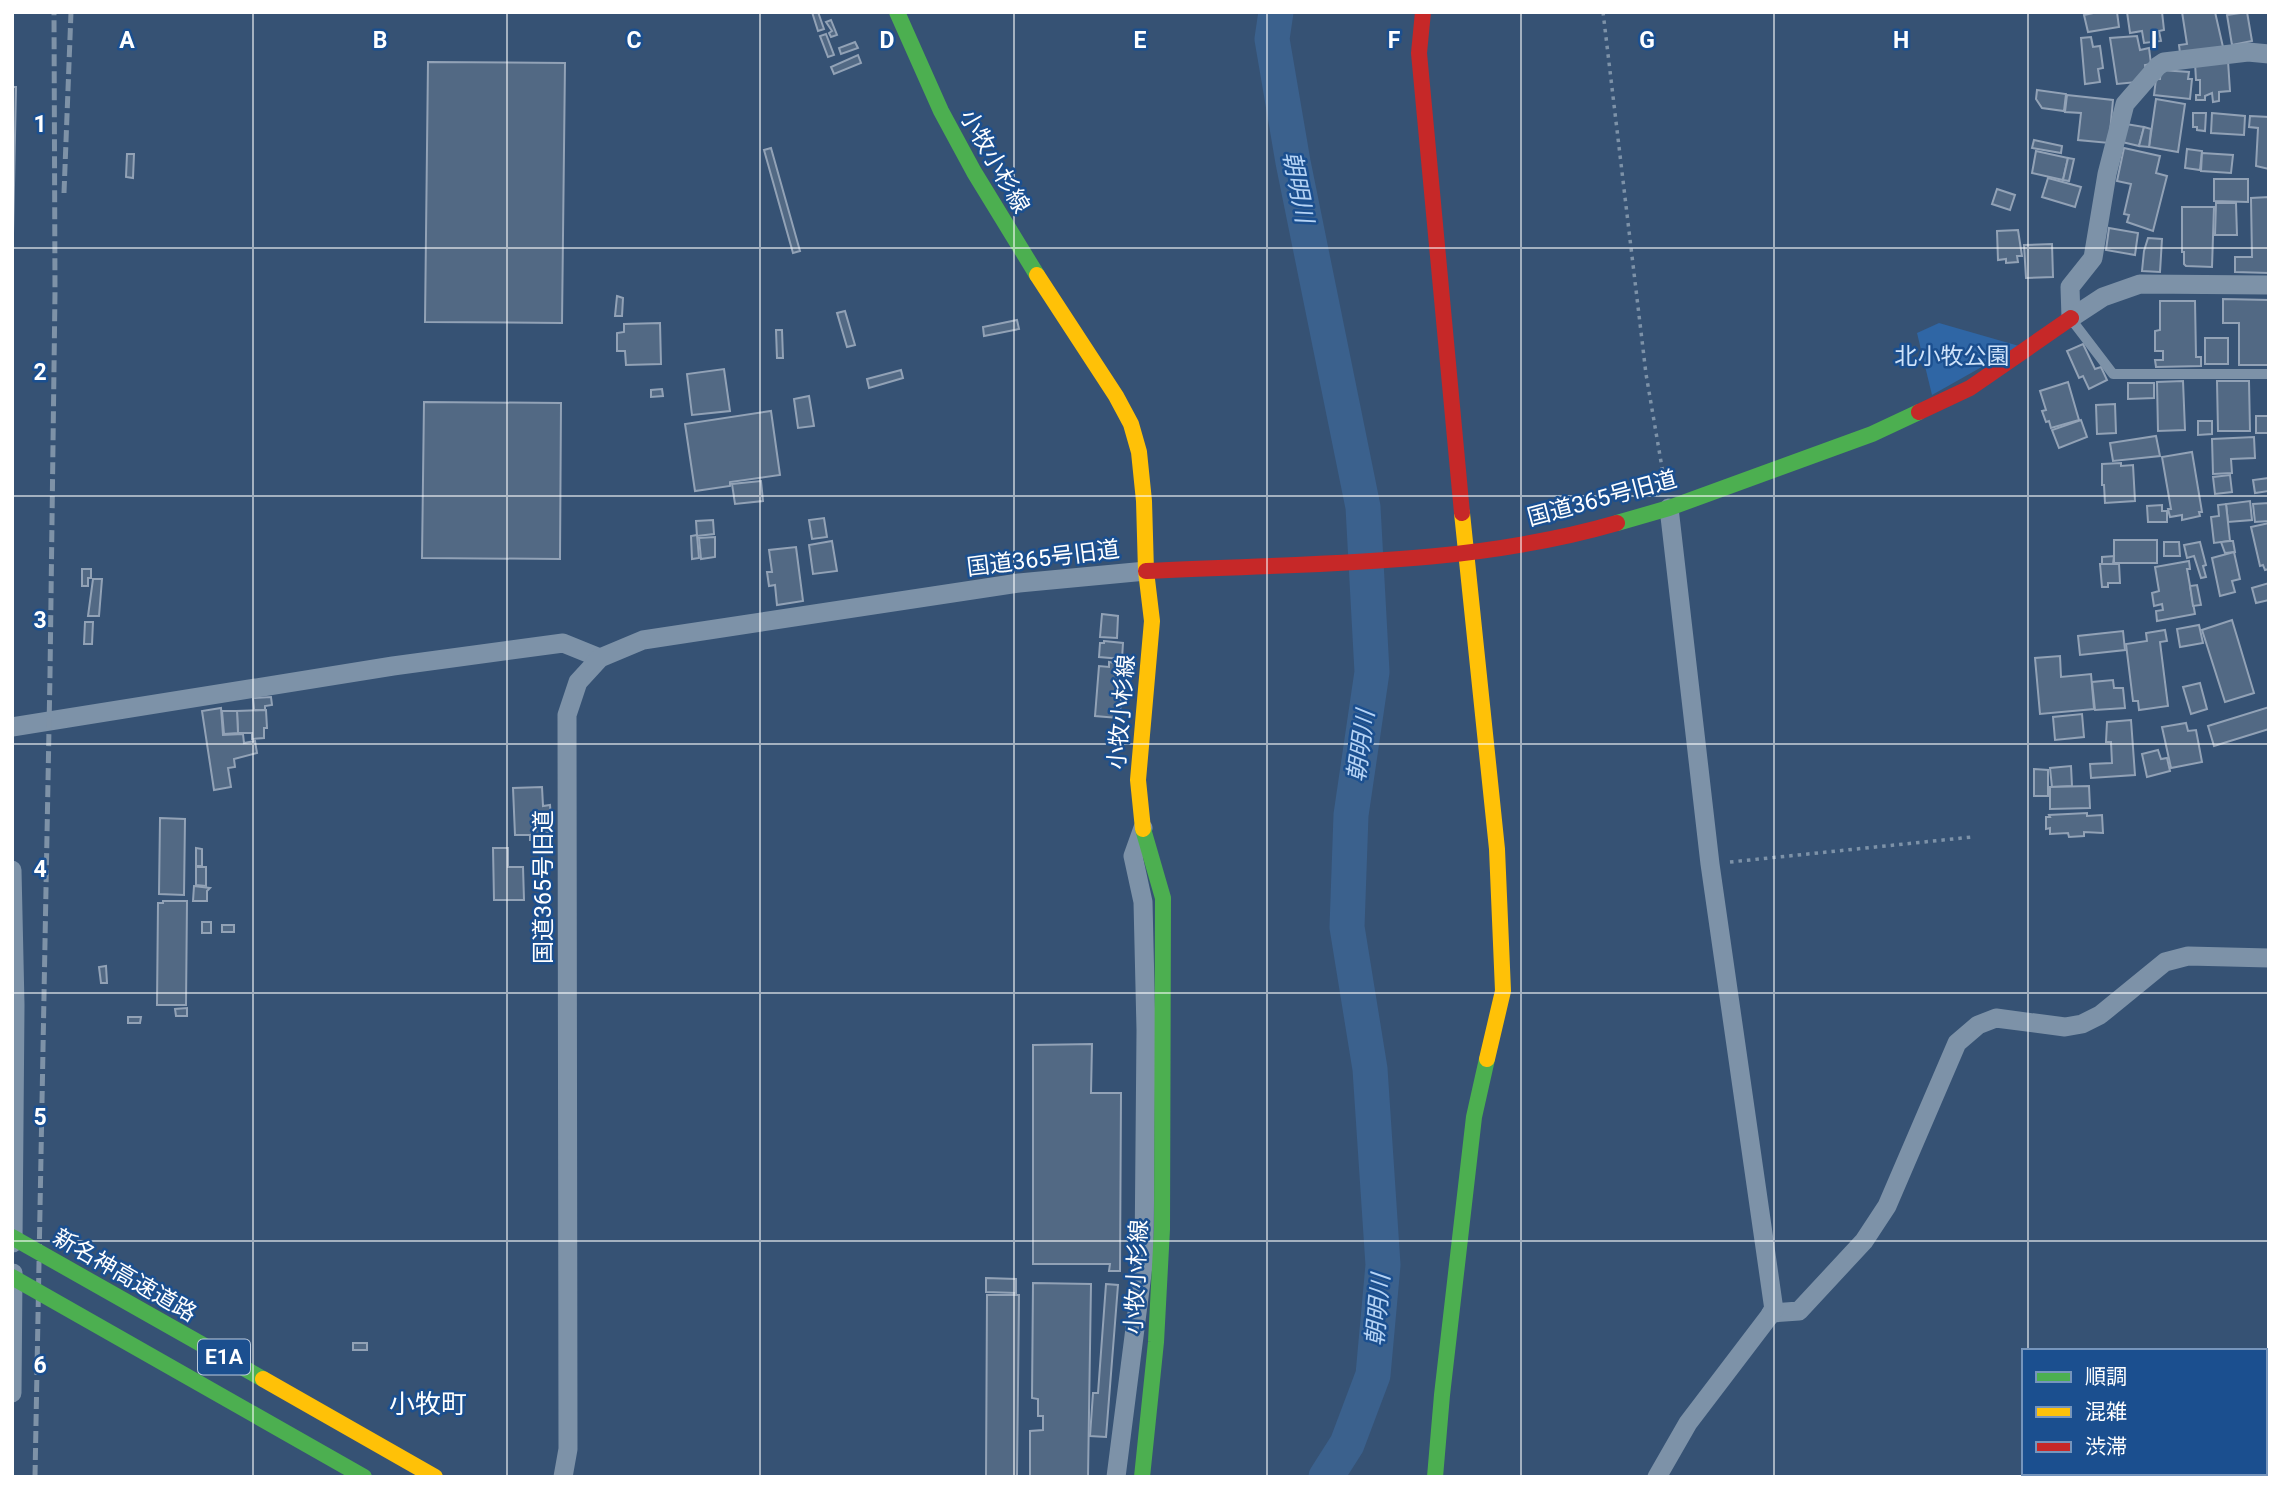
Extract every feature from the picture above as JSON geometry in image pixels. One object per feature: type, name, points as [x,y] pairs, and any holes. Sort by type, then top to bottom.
[{"type":"main road","name":"小牧小杉線","points":[[897,12],[941,111],[974,172],[1026,258],[1116,396],[1131,424],[1139,452],[1153,570],[1152,621],[1138,780],[1143,828],[1163,898],[1162,1229],[1156,1342],[1142,1477]]},
{"type":"main road","points":[[1423,12],[1419,53],[1497,849],[1503,991],[1474,1117],[1435,1477]]},
{"type":"main road","name":"国道365号旧道","points":[[1153,570],[1449,556],[1590,531],[1669,508],[1872,434],[1970,388],[2071,318]]},
{"type":"main road","name":"新名神高速道路","points":[[12,1237],[435,1477]]},
{"type":"main road","name":"E1A","points":[[12,1277],[365,1477]]},
{"type":"street","points":[[2071,318],[2070,287],[2093,258],[2107,174],[2125,104],[2164,62],[2248,52],[2269,54]]},
{"type":"street","name":"国道365号旧道","points":[[2071,318],[2103,297],[2140,284],[2269,285]]},
{"type":"street","points":[[1657,1477],[1688,1423],[1774,1310],[1710,864],[1669,508]]},
{"type":"street","name":"国道365号旧道","points":[[563,1477],[568,1450],[567,715],[579,682],[600,658],[643,640],[1018,583],[1153,570]]},
{"type":"street","points":[[12,727],[379,668],[563,643],[600,658]]},
{"type":"street","points":[[1116,1477],[1143,1258],[1146,1030],[1143,902],[1133,856],[1143,828]]},
{"type":"street","points":[[12,870],[15,1005],[12,1393]]},
{"type":"street","points":[[1771,1313],[1800,1311],[1864,1241],[1887,1206],[1957,1043],[1978,1025],[1996,1017],[2065,1027],[2082,1024],[2100,1015],[2165,962],[2188,956],[2269,957]]},
{"type":"lane","points":[[2071,318],[2113,374],[2269,374]]},
{"type":"path","points":[[1603,12],[1646,374],[1669,508]]},
{"type":"path","points":[[1710,864],[1972,837]]},
{"type":"green space","name":"北小牧公園","points":[[1939,323],[2019,346],[1932,395],[1917,333]]},
{"type":"building","points":[[812,12],[818,12],[824,29],[818,31]]},
{"type":"building","points":[[2117,12],[2119,27],[2088,32],[2084,15]]},
{"type":"building","points":[[2127,12],[2162,12],[2164,30],[2159,31],[2161,41],[2144,43],[2142,31],[2130,33]]},
{"type":"building","points":[[2182,12],[2215,12],[2223,47],[2180,53],[2179,45],[2187,44]]},
{"type":"building","points":[[2247,12],[2252,41],[2232,45],[2227,15]]},
{"type":"building","points":[[831,20],[837,35],[831,37],[829,33],[832,31],[826,22]]},
{"type":"building","points":[[826,34],[834,55],[828,57],[820,36]]},
{"type":"building","points":[[2137,36],[2140,50],[2149,48],[2151,64],[2145,65],[2146,72],[2137,82],[2117,84],[2110,38]]},
{"type":"building","points":[[2091,37],[2093,47],[2100,46],[2103,68],[2098,69],[2100,82],[2085,84],[2081,38]]},
{"type":"building","points":[[855,42],[858,48],[841,54],[839,48]]},
{"type":"building","points":[[858,55],[861,63],[834,74],[831,67]]},
{"type":"building","points":[[2228,61],[2230,91],[2219,92],[2219,101],[2213,102],[2212,93],[2205,96],[2205,100],[2196,100],[2196,95],[2200,95],[2200,80],[2196,80],[2195,63]]},
{"type":"building","points":[[428,62],[565,63],[562,323],[425,322]]},
{"type":"building","points":[[2161,70],[2189,72],[2188,79],[2192,79],[2190,99],[2154,95],[2156,79],[2160,79]]},
{"type":"building","points":[[12,87],[16,87],[13,234],[12,234]]},
{"type":"building","points":[[2037,90],[2066,94],[2064,111],[2042,108],[2036,99]]},
{"type":"building","points":[[2067,95],[2113,100],[2109,143],[2078,140],[2081,113],[2065,112]]},
{"type":"building","points":[[2156,99],[2185,104],[2178,152],[2149,147]]},
{"type":"building","points":[[2193,113],[2206,113],[2205,131],[2193,127]]},
{"type":"building","points":[[2212,113],[2245,116],[2244,135],[2211,133]]},
{"type":"building","points":[[2250,116],[2269,117],[2269,169],[2256,166],[2258,128],[2249,127]]},
{"type":"building","points":[[2126,124],[2144,127],[2139,146],[2122,142]]},
{"type":"building","points":[[2144,127],[2151,129],[2149,147],[2139,146]]},
{"type":"building","points":[[2034,140],[2062,146],[2061,153],[2032,148]]},
{"type":"building","points":[[771,148],[800,251],[793,253],[764,150]]},
{"type":"building","points":[[2124,148],[2160,156],[2156,173],[2167,176],[2153,231],[2127,222],[2129,215],[2124,214],[2131,184],[2117,181]]},
{"type":"building","points":[[2187,149],[2202,151],[2200,170],[2185,168]]},
{"type":"building","points":[[2036,151],[2068,158],[2063,180],[2032,173]]},
{"type":"building","points":[[2202,153],[2233,155],[2231,173],[2201,171]]},
{"type":"building","points":[[127,154],[134,154],[133,178],[126,177]]},
{"type":"building","points":[[2068,158],[2074,159],[2069,181],[2063,180]]},
{"type":"building","points":[[2048,178],[2081,187],[2075,207],[2042,197]]},
{"type":"building","points":[[2214,179],[2248,179],[2248,202],[2214,201]]},
{"type":"building","points":[[1997,189],[2015,195],[2010,210],[1992,204]]},
{"type":"building","points":[[2269,197],[2269,273],[2235,272],[2235,257],[2252,257],[2251,198]]},
{"type":"building","points":[[2216,203],[2236,203],[2237,235],[2215,235]]},
{"type":"building","points":[[2182,207],[2214,207],[2212,267],[2184,264]]},
{"type":"building","points":[[2109,228],[2138,233],[2135,255],[2106,250]]},
{"type":"building","points":[[2018,230],[2022,256],[2017,256],[2018,262],[2006,263],[2006,259],[1998,260],[1997,231]]},
{"type":"building","points":[[2148,238],[2162,239],[2160,272],[2142,271]]},
{"type":"building","points":[[2052,244],[2053,277],[2026,278],[2024,245]]},
{"type":"building","points":[[617,296],[623,298],[622,316],[615,316]]},
{"type":"building","points":[[2223,299],[2269,300],[2269,365],[2239,365],[2239,323],[2223,323]]},
{"type":"building","points":[[2160,301],[2195,301],[2196,357],[2201,357],[2201,366],[2156,367],[2155,360],[2163,360],[2163,351],[2155,351],[2155,331],[2160,330]]},
{"type":"building","points":[[845,311],[855,345],[847,347],[837,313]]},
{"type":"building","points":[[1017,320],[1019,329],[984,336],[983,327]]},
{"type":"building","points":[[660,323],[661,364],[626,365],[625,351],[617,351],[617,333],[624,332],[624,324]]},
{"type":"building","points":[[776,330],[782,330],[783,358],[777,358]]},
{"type":"building","points":[[2205,338],[2228,338],[2228,364],[2205,364]]},
{"type":"building","points":[[2083,344],[2095,369],[2101,367],[2107,380],[2089,389],[2083,376],[2079,378],[2067,351]]},
{"type":"building","points":[[724,369],[730,411],[692,415],[687,374]]},
{"type":"building","points":[[901,370],[903,378],[869,388],[867,379]]},
{"type":"building","points":[[2183,381],[2185,430],[2158,431],[2157,382]]},
{"type":"building","points":[[2217,381],[2249,381],[2250,431],[2218,431]]},
{"type":"building","points":[[2068,382],[2079,420],[2051,428],[2042,411],[2046,410],[2040,391]]},
{"type":"building","points":[[2128,383],[2154,383],[2154,398],[2128,399]]},
{"type":"building","points":[[662,389],[663,396],[651,397],[651,390]]},
{"type":"building","points":[[809,396],[814,426],[798,428],[794,399]]},
{"type":"building","points":[[424,402],[561,403],[560,559],[422,558]]},
{"type":"building","points":[[2115,404],[2116,433],[2097,434],[2096,405]]},
{"type":"building","points":[[771,411],[780,475],[730,482],[730,486],[695,491],[685,424]]},
{"type":"building","points":[[2256,416],[2269,416],[2269,433],[2256,433]]},
{"type":"building","points":[[2081,420],[2087,437],[2059,448],[2052,430]]},
{"type":"building","points":[[2198,421],[2212,421],[2212,434],[2198,435]]},
{"type":"building","points":[[2156,436],[2160,456],[2113,461],[2110,443]]},
{"type":"building","points":[[2254,437],[2255,458],[2231,459],[2232,473],[2213,474],[2212,439]]},
{"type":"building","points":[[2192,452],[2202,512],[2199,512],[2200,516],[2182,520],[2182,515],[2170,517],[2162,457]]},
{"type":"building","points":[[2121,463],[2121,466],[2133,465],[2135,501],[2105,503],[2102,464]]},
{"type":"building","points":[[2230,475],[2232,492],[2215,494],[2213,477]]},
{"type":"building","points":[[2269,478],[2269,491],[2255,493],[2253,480]]},
{"type":"building","points":[[761,481],[763,501],[735,504],[732,484]]},
{"type":"building","points":[[2250,501],[2252,520],[2228,522],[2226,504]]},
{"type":"building","points":[[2269,503],[2269,521],[2255,522],[2253,504]]},
{"type":"building","points":[[2226,504],[2230,541],[2214,543],[2211,517],[2219,516],[2218,505]]},
{"type":"building","points":[[2162,505],[2162,511],[2167,511],[2167,522],[2148,522],[2147,506]]},
{"type":"building","points":[[824,518],[827,537],[812,539],[809,520]]},
{"type":"building","points":[[713,520],[714,534],[697,536],[696,521]]},
{"type":"building","points":[[2269,523],[2269,569],[2265,570],[2263,565],[2260,566],[2251,527]]},
{"type":"building","points":[[697,535],[699,558],[692,559],[691,536]]},
{"type":"building","points":[[715,537],[715,557],[701,559],[699,538]]},
{"type":"building","points":[[2114,540],[2157,540],[2157,563],[2114,563]]},
{"type":"building","points":[[832,541],[837,571],[813,574],[809,545]]},
{"type":"building","points":[[2233,541],[2235,552],[2225,553],[2221,542]]},
{"type":"building","points":[[2164,542],[2179,542],[2180,556],[2164,556]]},
{"type":"building","points":[[2200,542],[2206,565],[2203,566],[2206,577],[2201,578],[2194,556],[2187,558],[2184,545]]},
{"type":"building","points":[[796,547],[803,601],[777,605],[775,585],[769,586],[767,572],[772,572],[769,550]]},
{"type":"building","points":[[2234,552],[2240,579],[2232,581],[2235,592],[2220,596],[2212,558]]},
{"type":"building","points":[[2114,556],[2113,564],[2102,564],[2102,557]]},
{"type":"building","points":[[2189,561],[2190,569],[2187,569],[2195,614],[2157,621],[2156,611],[2163,610],[2162,604],[2154,606],[2152,593],[2159,591],[2155,567]]},
{"type":"building","points":[[2100,564],[2119,564],[2120,583],[2108,583],[2108,587],[2102,587]]},
{"type":"building","points":[[82,569],[91,569],[88,586],[82,586]]},
{"type":"building","points":[[93,579],[102,579],[99,616],[88,616]]},
{"type":"building","points":[[2269,583],[2269,600],[2256,603],[2252,588]]},
{"type":"building","points":[[2197,585],[2201,605],[2193,606],[2190,586]]},
{"type":"building","points":[[1102,614],[1118,616],[1117,638],[1100,637]]},
{"type":"building","points":[[2232,620],[2254,693],[2225,702],[2202,630]]},
{"type":"building","points":[[85,622],[93,622],[92,644],[84,644]]},
{"type":"building","points":[[2199,625],[2203,643],[2180,647],[2177,629]]},
{"type":"building","points":[[2165,630],[2167,641],[2160,642],[2168,706],[2139,710],[2138,701],[2133,701],[2126,644],[2147,641],[2146,633]]},
{"type":"building","points":[[2123,631],[2125,650],[2080,655],[2078,636]]},
{"type":"building","points":[[1100,643],[1123,643],[1122,659],[1099,657]]},
{"type":"building","points":[[2060,656],[2061,677],[2091,674],[2094,709],[2040,714],[2035,658]]},
{"type":"building","points":[[1109,662],[1121,664],[1124,669],[1118,718],[1095,716],[1099,666],[1109,667]]},
{"type":"building","points":[[2113,680],[2114,688],[2123,688],[2125,708],[2095,710],[2092,682]]},
{"type":"building","points":[[2200,683],[2207,709],[2191,714],[2183,687]]},
{"type":"building","points":[[271,697],[272,705],[265,706],[265,710],[254,710],[253,698]]},
{"type":"building","points":[[2269,707],[2269,729],[2214,746],[2208,726]]},
{"type":"building","points":[[221,708],[223,735],[243,734],[244,743],[255,741],[257,753],[234,759],[235,767],[228,768],[231,787],[214,790],[202,711]]},
{"type":"building","points":[[266,710],[267,728],[264,728],[264,738],[252,739],[252,733],[238,733],[237,711]]},
{"type":"building","points":[[222,711],[237,711],[238,733],[224,734]]},
{"type":"building","points":[[2082,714],[2084,737],[2055,740],[2053,717]]},
{"type":"building","points":[[2131,720],[2135,775],[2091,778],[2090,764],[2112,763],[2111,742],[2106,742],[2107,722]]},
{"type":"building","points":[[2186,723],[2188,731],[2196,730],[2202,762],[2171,768],[2162,727]]},
{"type":"building","points":[[2158,750],[2161,759],[2167,758],[2170,771],[2147,777],[2142,754]]},
{"type":"building","points":[[2071,766],[2072,786],[2052,787],[2050,768]]},
{"type":"building","points":[[2034,769],[2048,770],[2048,796],[2034,796]]},
{"type":"building","points":[[2089,786],[2090,808],[2050,809],[2050,787]]},
{"type":"building","points":[[542,787],[543,806],[550,805],[552,832],[547,833],[548,839],[530,840],[530,835],[515,835],[513,788]]},
{"type":"building","points":[[2087,813],[2087,816],[2102,815],[2103,833],[2084,832],[2084,836],[2069,837],[2068,833],[2050,834],[2050,828],[2046,829],[2046,817],[2050,817],[2049,815]]},
{"type":"building","points":[[160,818],[185,819],[184,895],[159,894]]},
{"type":"building","points":[[196,848],[202,849],[202,866],[196,866]]},
{"type":"building","points":[[493,848],[508,848],[508,867],[523,867],[524,900],[494,900]]},
{"type":"building","points":[[196,867],[206,867],[206,886],[196,885]]},
{"type":"building","points":[[194,886],[210,888],[207,891],[207,901],[193,901]]},
{"type":"building","points":[[187,901],[186,1005],[157,1005],[158,903]]},
{"type":"building","points":[[202,922],[211,922],[211,933],[202,933]]},
{"type":"building","points":[[222,925],[234,925],[234,932],[222,932]]},
{"type":"building","points":[[106,966],[107,983],[101,983],[99,967]]},
{"type":"building","points":[[187,1008],[187,1016],[176,1016],[175,1009]]},
{"type":"building","points":[[128,1017],[141,1017],[140,1023],[128,1023]]},
{"type":"building","points":[[1092,1044],[1091,1093],[1121,1093],[1120,1271],[1109,1271],[1110,1264],[1033,1264],[1033,1045]]},
{"type":"building","points":[[986,1278],[1016,1279],[1016,1293],[986,1292]]},
{"type":"building","points":[[1033,1283],[1091,1284],[1088,1477],[1030,1477],[1030,1431],[1043,1430],[1043,1416],[1038,1416],[1038,1399],[1032,1398]]},
{"type":"building","points":[[1106,1284],[1118,1285],[1106,1437],[1090,1436],[1093,1393],[1098,1393]]},
{"type":"building","points":[[987,1295],[1019,1295],[1017,1477],[986,1477]]},
{"type":"building","points":[[353,1343],[367,1343],[367,1350],[353,1350]]},
{"type":"waterway","name":"朝明川","points":[[1276,12],[1272,39],[1293,162],[1363,507],[1372,672],[1351,815],[1347,927],[1370,1069],[1383,1265],[1373,1375],[1347,1444],[1326,1477]]},
{"type":"railway","points":[[35,1477],[55,291],[54,12]]},
{"type":"railway","points":[[64,193],[71,12]]},
{"type":"traffic: fast","points":[[897,12],[941,111],[974,172],[1037,275]]},
{"type":"traffic: fast","points":[[1617,523],[1669,508],[1872,434],[1919,412]]},
{"type":"traffic: fast","points":[[1142,1477],[1156,1342],[1162,1229],[1163,898],[1143,829]]},
{"type":"traffic: fast","points":[[1435,1477],[1474,1117],[1487,1059]]},
{"type":"traffic: fast","points":[[12,1237],[263,1379]]},
{"type":"traffic: fast","points":[[12,1277],[364,1477]]},
{"type":"traffic: slow","points":[[1037,275],[1116,396],[1131,424],[1139,452],[1144,501],[1146,571],[1152,621],[1138,780],[1143,829]]},
{"type":"traffic: slow","points":[[1462,513],[1497,849],[1503,991],[1487,1059]]},
{"type":"traffic: slow","points":[[263,1379],[435,1477]]},
{"type":"traffic: jam","points":[[1423,12],[1419,53],[1462,513]]},
{"type":"traffic: jam","points":[[1919,412],[1970,388],[2071,318]]},
{"type":"traffic: jam","points":[[1146,571],[1324,564],[1443,555],[1501,548],[1617,523]]},
{"type":"district","name":"小牧町","points":[[428,1404]]}]
